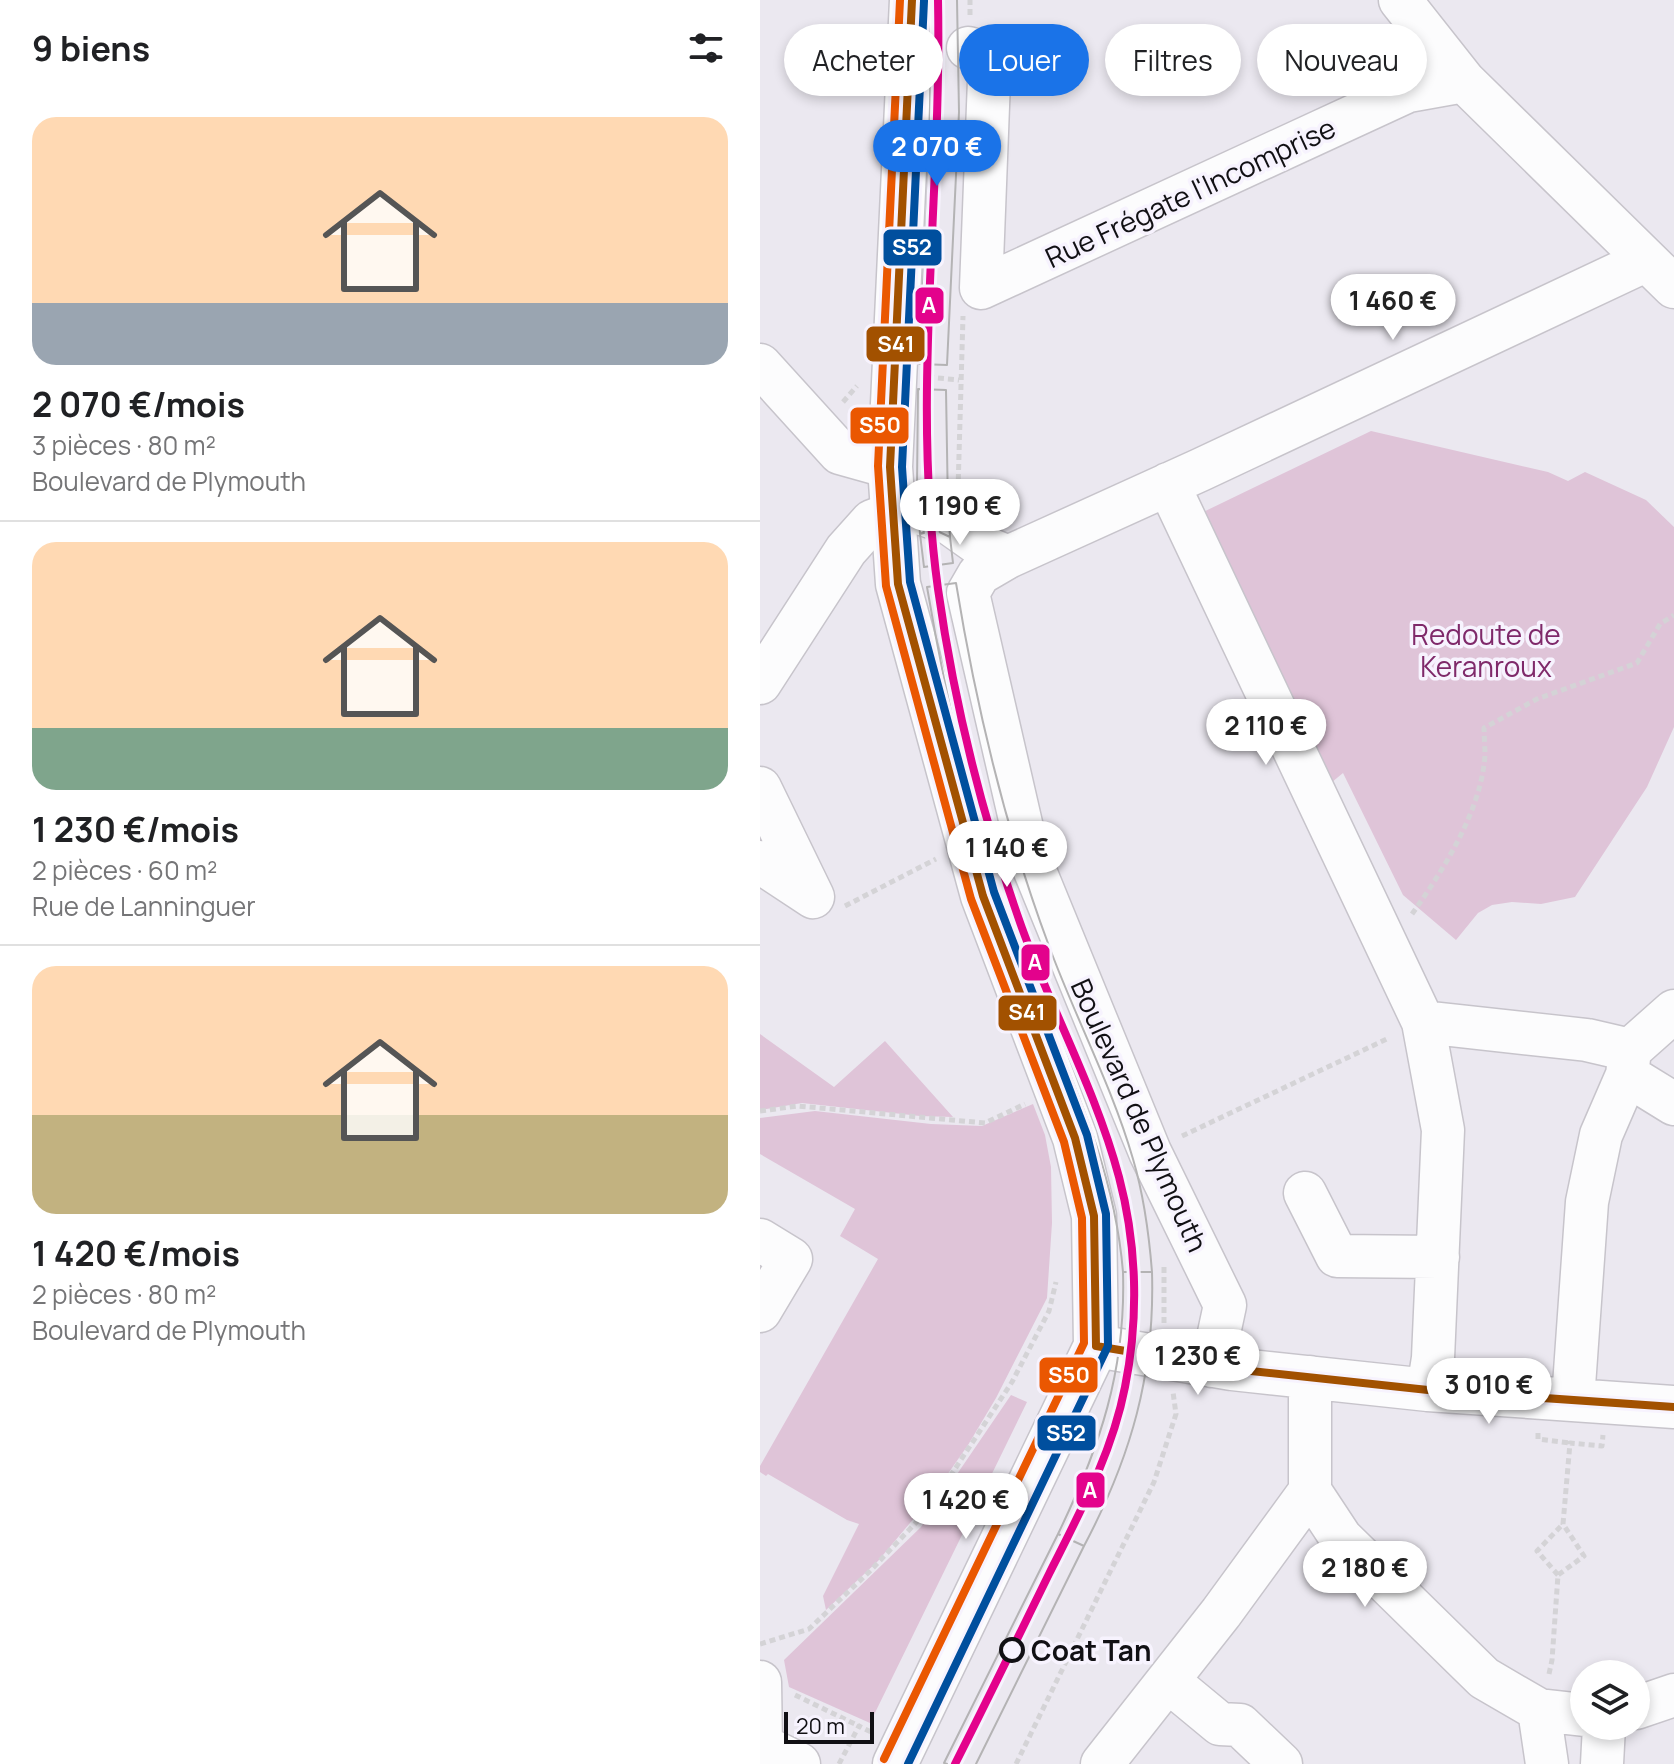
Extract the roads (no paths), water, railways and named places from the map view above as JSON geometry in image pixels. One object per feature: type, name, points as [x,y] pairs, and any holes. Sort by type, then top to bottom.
[{"type":"main road","points":[[895,1764],[1096,1346],[1094,1216],[1075,1138],[983,896],[898,584],[890,467],[912,0]]},
{"type":"street","points":[[1400,0],[1464,81],[1660,274]]},
{"type":"street","name":"Rue Frégate l'Incomprise","points":[[989,96],[982,287],[1408,91],[1464,81]]},
{"type":"street","name":"Boulevard de Plymouth","points":[[1212,1366],[1225,1305],[1150,1152],[1028,854],[968,593],[979,574],[1008,557],[1168,484],[1660,274]]},
{"type":"street","points":[[760,365],[840,453],[890,467]]},
{"type":"street","points":[[1168,484],[1423,1022],[1443,1130],[1433,1358],[1428,1390]]},
{"type":"street","points":[[760,683],[846,550],[872,521],[893,513],[919,513],[949,523],[980,545],[1008,557]]},
{"type":"street","points":[[760,788],[813,897],[760,862]]},
{"type":"street","points":[[1590,1401],[1587,1202],[1601,1135],[1628,1062],[1674,1011]]},
{"type":"street","points":[[1423,1022],[1587,1040],[1628,1062],[1674,1104]]},
{"type":"street","points":[[1305,1193],[1337,1256],[1438,1257]]},
{"type":"street","points":[[760,1240],[791,1259],[760,1311]]},
{"type":"street","points":[[1096,1346],[1212,1366],[1428,1390],[1674,1407]]},
{"type":"street","points":[[1310,1377],[1310,1491],[1341,1538],[1484,1678],[1539,1710],[1570,1713]]},
{"type":"street","points":[[1102,1764],[1221,1613],[1310,1491]]},
{"type":"street","points":[[778,1675],[760,1745],[799,1764]]},
{"type":"street","points":[[1168,1681],[1220,1724],[1240,1725],[1281,1764]]},
{"type":"street","points":[[1650,1703],[1674,1695]]},
{"type":"street","points":[[1539,1710],[1547,1764]]},
{"type":"street","points":[[1602,1764],[1603,1740]]},
{"type":"tram line","points":[[927,0],[930,136],[919,364],[947,365],[959,112],[957,0]]},
{"type":"tram line","points":[[917,486],[920,490],[927,497],[948,509],[950,537],[935,530],[920,534],[917,486],[918,389],[946,390],[948,509],[935,502],[927,497],[917,486]]},
{"type":"tram line","points":[[927,530],[950,537],[953,563],[924,567],[920,534],[927,530]]},
{"type":"tram line","points":[[956,583],[983,721],[1006,812],[1049,946],[1124,1132],[1143,1201],[1152,1272],[1123,1272],[1108,1183],[1095,1141],[1013,934],[973,806],[952,719],[927,587],[956,583]]},
{"type":"tram line","points":[[1123,1272],[1152,1272],[1149,1345],[1137,1414],[1127,1447],[1101,1513],[1084,1546],[1058,1534],[1098,1439],[1115,1375],[1123,1308],[1123,1272]]},
{"type":"tram line","points":[[947,1764],[944,1763],[1058,1534],[1084,1546],[976,1764]]},
{"type":"place","name":"Coat Tan","points":[[1012,1650]]},
{"type":"park label","name":"Redoute de Keranroux","points":[[1486,650]]}]
